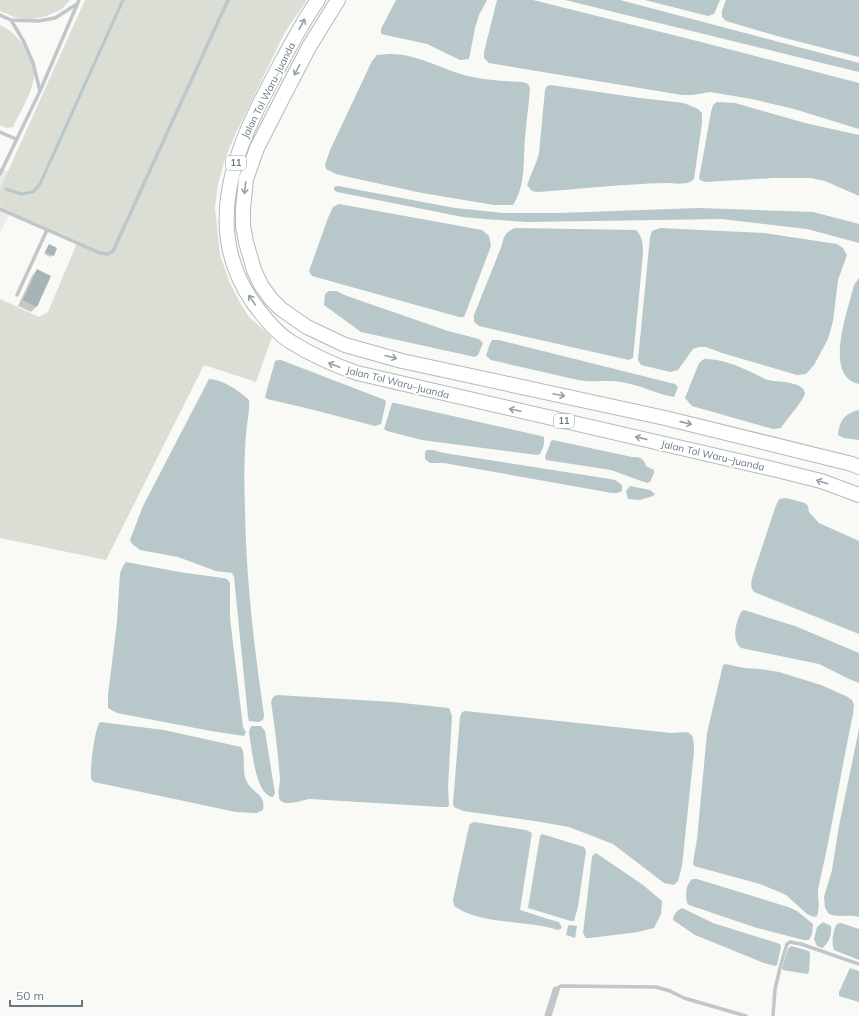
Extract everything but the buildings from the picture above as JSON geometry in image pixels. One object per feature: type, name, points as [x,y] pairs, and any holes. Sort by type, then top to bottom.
[{"type":"highway","name":"Jalan Tol Waru–Juanda","points":[[318,0],[307,16],[268,88],[243,139],[228,193],[226,210],[227,232],[230,252],[235,269],[242,286],[263,317],[277,330],[290,341],[327,362],[357,373],[777,470],[821,481],[859,495]]},
{"type":"highway","name":"Jalan Tol Waru–Juanda","points":[[338,0],[309,47],[283,97],[257,148],[246,179],[243,209],[243,226],[246,242],[254,270],[261,285],[271,299],[281,309],[307,328],[344,345],[388,357],[665,418],[782,446],[859,467]]},
{"type":"street","points":[[548,1016],[556,990]]},
{"type":"lane","points":[[0,209],[100,253],[108,254],[113,251],[228,0]]},
{"type":"lane","points":[[0,15],[11,20],[38,21],[55,18],[78,2]]},
{"type":"lane","points":[[0,174],[40,90],[78,2]]},
{"type":"lane","points":[[11,20],[24,42],[30,56],[40,90]]},
{"type":"lane","points":[[0,132],[16,139]]},
{"type":"lane","points":[[17,295],[47,230]]},
{"type":"lane","points":[[773,1016],[781,964],[787,944],[790,942],[801,944],[859,964]]},
{"type":"lane","points":[[556,990],[562,986],[656,986],[684,998],[746,1016]]},
{"type":"shaded area","points":[[0,0],[70,0],[62,9],[46,16],[30,20],[14,17],[0,11]]},
{"type":"shaded area","points":[[85,0],[307,0],[285,32],[234,137],[225,159],[218,184],[215,207],[220,255],[229,281],[249,317],[272,337],[256,382],[204,365],[106,560],[0,538],[0,299],[39,317],[48,312],[77,243],[4,211],[0,204],[0,189]]},
{"type":"shaded area","points":[[396,0],[487,0],[479,15],[475,28],[469,59],[460,60],[427,44],[381,34],[381,29]]},
{"type":"shaded area","points":[[497,0],[533,0],[859,83],[859,129],[794,109],[752,99],[710,92],[682,95],[489,63],[484,58],[484,52]]},
{"type":"shaded area","points":[[565,0],[620,0],[859,63],[859,72]]},
{"type":"shaded area","points":[[645,0],[720,0],[714,14],[708,16]]},
{"type":"shaded area","points":[[726,0],[859,0],[859,57],[726,21],[722,17],[722,11]]},
{"type":"shaded area","points":[[0,25],[8,29],[20,40],[31,58],[34,70],[33,84],[23,107],[13,127],[6,128],[0,125]]},
{"type":"shaded area","points":[[390,54],[409,56],[471,77],[523,82],[528,84],[530,88],[525,132],[523,173],[520,189],[513,205],[494,205],[422,193],[336,174],[326,169],[325,165],[330,150],[372,61],[377,55]]},
{"type":"shaded area","points":[[551,85],[684,103],[698,109],[702,113],[702,123],[694,179],[688,183],[677,184],[617,185],[538,192],[532,191],[527,185],[539,153],[545,90],[547,86]]},
{"type":"shaded area","points":[[717,102],[735,103],[805,123],[859,135],[859,196],[825,181],[811,178],[773,178],[705,182],[700,180],[699,177],[711,112],[713,105]]},
{"type":"shaded area","points":[[0,168],[25,181],[0,233]]},
{"type":"shaded area","points":[[338,186],[455,208],[504,213],[559,213],[699,208],[813,212],[859,224],[859,243],[807,229],[721,219],[527,222],[463,217],[337,192],[334,190],[334,187]]},
{"type":"shaded area","points":[[339,204],[482,230],[489,236],[491,246],[464,317],[459,317],[312,276],[309,271],[328,218],[333,207]]},
{"type":"shaded area","points":[[515,228],[636,230],[643,244],[643,254],[633,358],[629,360],[496,330],[479,326],[474,322],[474,315],[505,236],[507,232]]},
{"type":"shaded area","points":[[660,228],[764,233],[837,244],[843,248],[847,255],[838,280],[833,321],[828,339],[814,365],[806,374],[797,375],[706,347],[693,349],[678,370],[670,372],[641,365],[638,360],[650,237],[652,231]]},
{"type":"shaded area","points":[[859,278],[859,384],[848,379],[842,369],[840,356],[844,325],[854,285]]},
{"type":"shaded area","points":[[329,291],[336,291],[448,331],[479,339],[483,343],[478,355],[475,357],[361,332],[324,305],[325,294]]},
{"type":"shaded area","points":[[492,340],[499,340],[675,384],[678,387],[674,397],[626,383],[614,381],[578,380],[491,360],[486,356]]},
{"type":"shaded area","points":[[704,359],[728,363],[768,380],[795,384],[803,389],[805,393],[804,396],[781,428],[773,429],[692,406],[685,398],[699,363]]},
{"type":"shaded area","points":[[278,360],[385,400],[386,402],[381,424],[375,426],[267,399],[265,397],[275,361]]},
{"type":"shaded area","points":[[209,379],[220,381],[230,386],[249,400],[244,490],[251,612],[264,715],[263,720],[259,722],[249,721],[248,717],[234,577],[232,573],[216,571],[178,557],[140,550],[132,544],[130,540],[143,506]]},
{"type":"shaded area","points":[[392,403],[541,436],[544,437],[544,446],[540,454],[537,455],[422,440],[387,431],[384,429]]},
{"type":"shaded area","points":[[859,410],[859,440],[844,438],[838,435],[840,425],[844,418],[850,413]]},
{"type":"shaded area","points":[[553,440],[640,458],[644,461],[646,466],[654,470],[654,473],[650,482],[647,483],[611,470],[546,460],[545,457],[551,441]]},
{"type":"shaded area","points":[[427,450],[615,480],[622,485],[622,491],[612,493],[444,463],[430,463],[425,459],[425,452]]},
{"type":"shaded area","points":[[630,486],[650,490],[655,494],[640,500],[628,499],[626,491]]},
{"type":"shaded area","points":[[786,498],[805,503],[808,506],[809,512],[819,523],[859,541],[859,634],[754,592],[751,584],[752,578],[775,508],[779,499]]},
{"type":"shaded area","points":[[126,562],[179,572],[223,578],[227,579],[230,583],[230,618],[243,727],[246,732],[244,736],[117,713],[108,708],[108,695],[117,622],[120,573]]},
{"type":"shaded area","points":[[744,610],[795,626],[859,653],[859,683],[819,664],[741,648],[736,640],[735,631],[739,616]]},
{"type":"shaded area","points":[[726,664],[744,668],[779,672],[821,685],[846,696],[852,700],[854,705],[818,889],[819,908],[817,916],[814,917],[807,914],[786,895],[760,884],[694,866],[693,863],[697,839],[707,733],[723,665]]},
{"type":"shaded area","points":[[277,695],[393,702],[449,708],[452,716],[448,807],[310,799],[290,803],[283,802],[280,800],[279,795],[280,779],[271,702],[273,697]]},
{"type":"shaded area","points":[[465,711],[671,733],[690,733],[693,739],[694,751],[682,866],[678,881],[674,885],[664,883],[613,844],[569,827],[463,811],[454,807],[460,717],[462,712]]},
{"type":"shaded area","points":[[100,722],[164,730],[241,747],[244,755],[245,778],[263,800],[263,810],[257,813],[236,812],[94,782],[91,777],[92,757],[96,731]]},
{"type":"shaded area","points":[[252,726],[261,726],[265,731],[275,793],[273,797],[267,795],[262,789],[255,770],[249,733]]},
{"type":"shaded area","points":[[859,729],[859,917],[836,916],[829,914],[825,908],[824,897],[832,870],[839,826]]},
{"type":"shaded area","points":[[474,822],[526,830],[532,833],[520,910],[559,922],[562,928],[558,930],[490,919],[465,912],[454,906],[453,900],[469,826]]},
{"type":"shaded area","points":[[542,834],[584,847],[586,851],[578,907],[574,921],[528,908],[540,836]]},
{"type":"shaded area","points":[[596,853],[643,885],[662,901],[661,914],[654,928],[638,932],[586,938],[583,933],[592,857]]},
{"type":"shaded area","points":[[692,879],[697,879],[797,911],[813,924],[812,934],[809,940],[804,940],[757,928],[689,905],[687,903],[686,893],[688,884]]},
{"type":"shaded area","points":[[682,908],[713,923],[780,944],[781,947],[777,965],[775,966],[764,963],[695,935],[673,920],[678,910]]},
{"type":"shaded area","points":[[823,922],[831,926],[831,929],[828,941],[822,948],[817,946],[814,939],[817,927]]},
{"type":"shaded area","points":[[841,923],[859,929],[859,960],[834,950],[834,933],[837,924]]},
{"type":"shaded area","points":[[569,925],[577,926],[575,938],[566,935]]},
{"type":"shaded area","points":[[791,946],[809,951],[809,972],[807,974],[783,970],[782,968],[788,949]]},
{"type":"shaded area","points":[[850,968],[859,971],[859,1002],[839,996],[839,992]]},
{"type":"waterway","points":[[6,189],[21,194],[33,192],[40,184],[123,0]]}]
